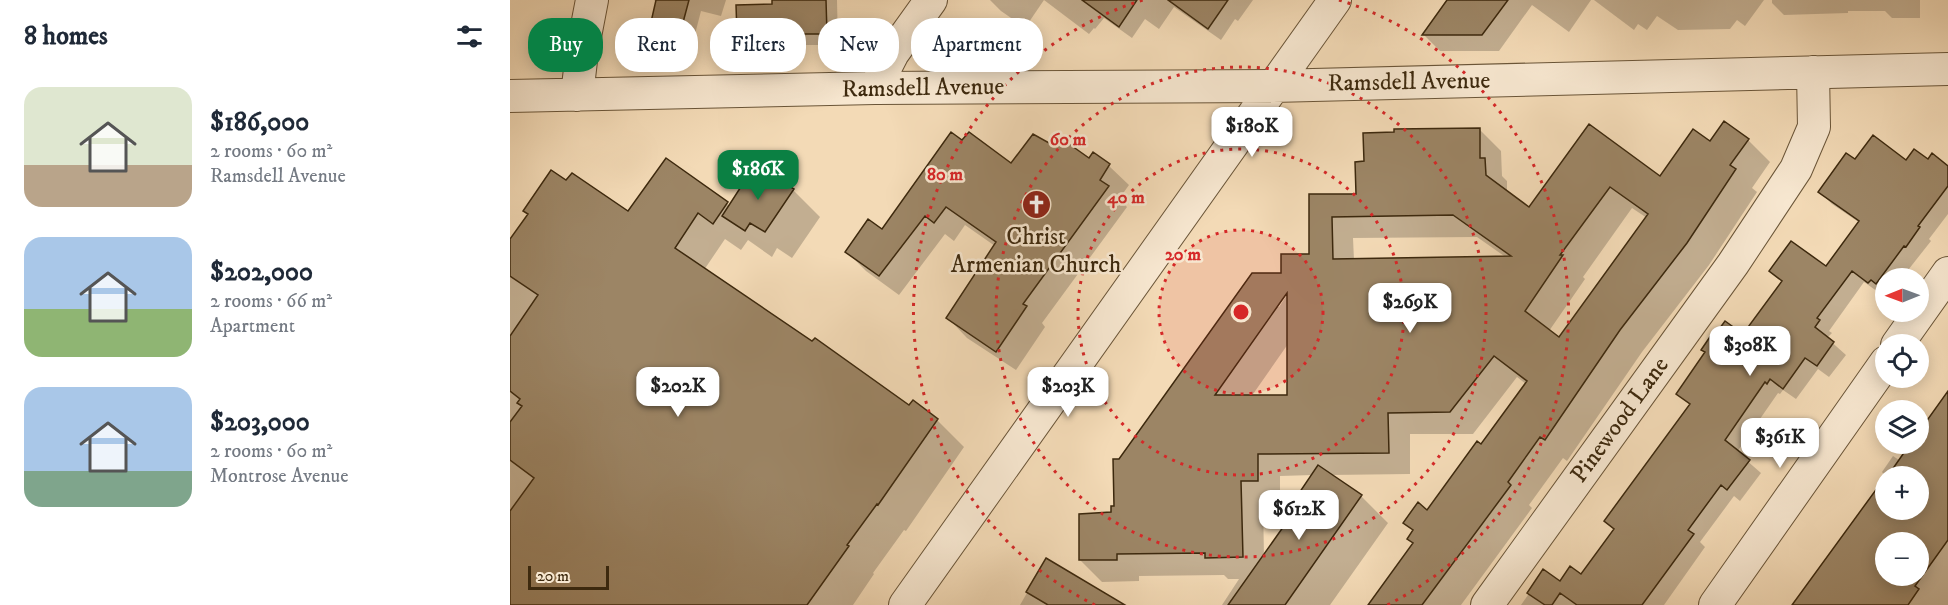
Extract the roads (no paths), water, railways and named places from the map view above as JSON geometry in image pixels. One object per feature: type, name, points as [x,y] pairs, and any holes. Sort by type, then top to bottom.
[{"type":"street","points":[[577,95],[592,0]]},
{"type":"street","points":[[875,88],[893,53],[931,0]]},
{"type":"street","points":[[905,605],[1335,0]]},
{"type":"street","name":"Ramsdell Avenue","points":[[510,96],[875,88],[1273,86],[1948,69]]},
{"type":"street","name":"Pinewood Lane","points":[[1487,605],[1726,273],[1796,169],[1814,127],[1813,72]]},
{"type":"street","points":[[1905,334],[1948,273]]},
{"type":"street","points":[[1715,605],[1875,378]]},
{"type":"place","name":"Christ Armenian Church","points":[[1036,204]]}]
